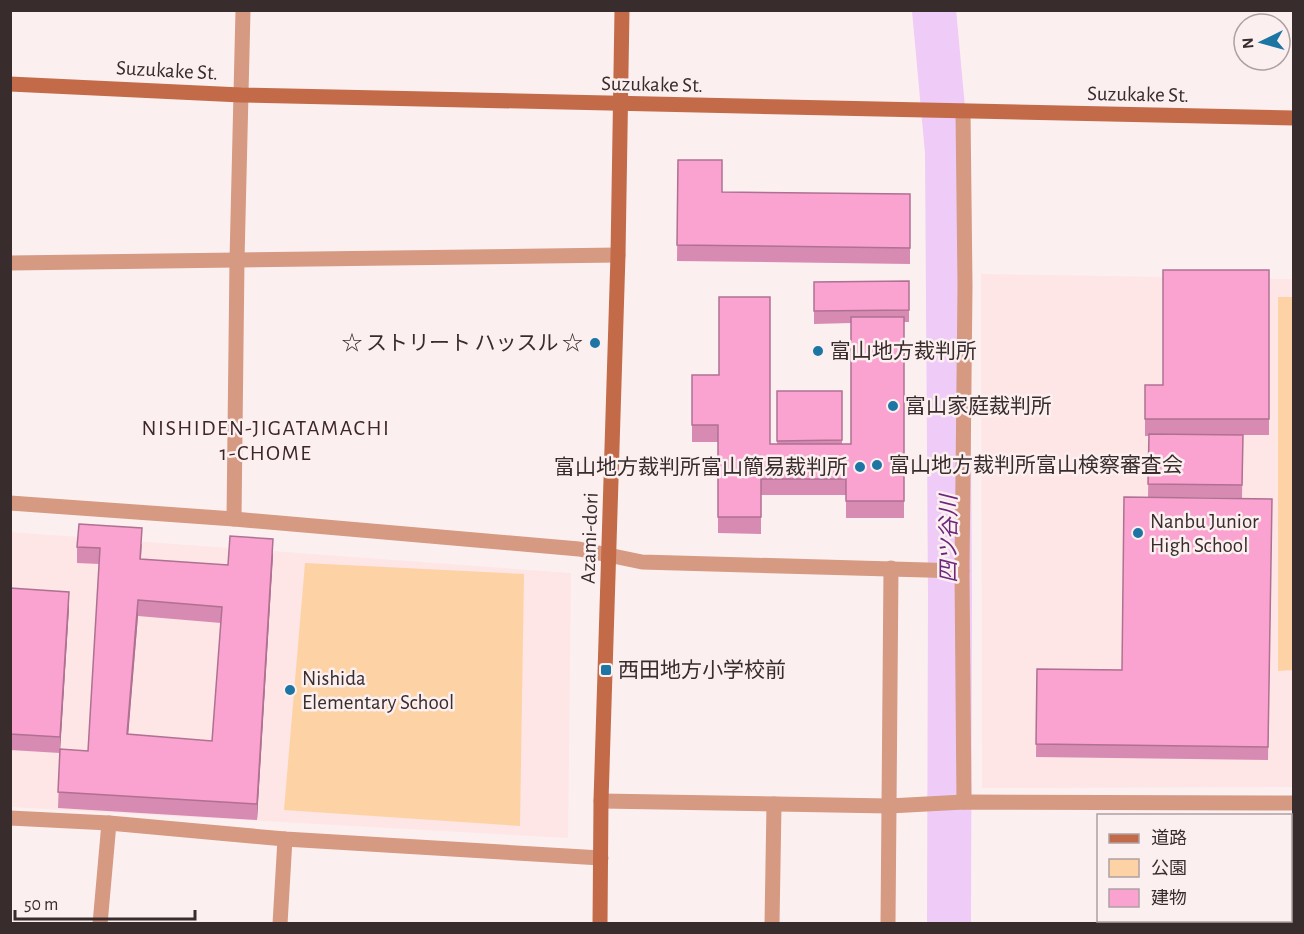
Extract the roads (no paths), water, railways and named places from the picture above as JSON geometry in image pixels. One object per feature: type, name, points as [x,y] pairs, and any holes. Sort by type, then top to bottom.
[{"type":"street","points":[[234,519],[243,10]]},
{"type":"street","name":"Azami-dori","points":[[600,924],[601,801],[618,255],[622,10]]},
{"type":"street","name":"Suzukake St.","points":[[10,84],[241,95],[1293,118]]},
{"type":"street","points":[[963,111],[966,286],[962,571],[964,802]]},
{"type":"street","points":[[10,263],[618,255]]},
{"type":"street","points":[[10,503],[234,519],[579,549],[642,562],[962,571]]},
{"type":"street","points":[[888,924],[891,568]]},
{"type":"street","points":[[601,801],[889,806],[964,802],[1293,803]]},
{"type":"street","points":[[772,924],[774,804]]},
{"type":"street","points":[[10,818],[601,858]]},
{"type":"street","points":[[100,924],[109,823]]},
{"type":"street","points":[[280,924],[285,838]]},
{"type":"waterway","name":"四ツ谷川","points":[[934,10],[947,152],[950,595],[949,924]]},
{"type":"place","name":"☆ ストリート ハッスル ☆","points":[[595,343]]},
{"type":"place","name":"富山地方裁判所","points":[[818,351]]},
{"type":"place","name":"富山家庭裁判所","points":[[893,406]]},
{"type":"place","name":"富山地方裁判所富山検察審査会","points":[[877,465]]},
{"type":"place","name":"富山地方裁判所富山簡易裁判所","points":[[860,467]]},
{"type":"place","name":"Nanbu Junior High School","points":[[1138,533]]},
{"type":"place","name":"西田地方小学校前","points":[[606,670]]},
{"type":"place","name":"Nishida Elementary School","points":[[290,690]]},
{"type":"district","name":"NISHIDEN-JIGATAMACHI 1-CHOME","points":[[266,440]]}]
